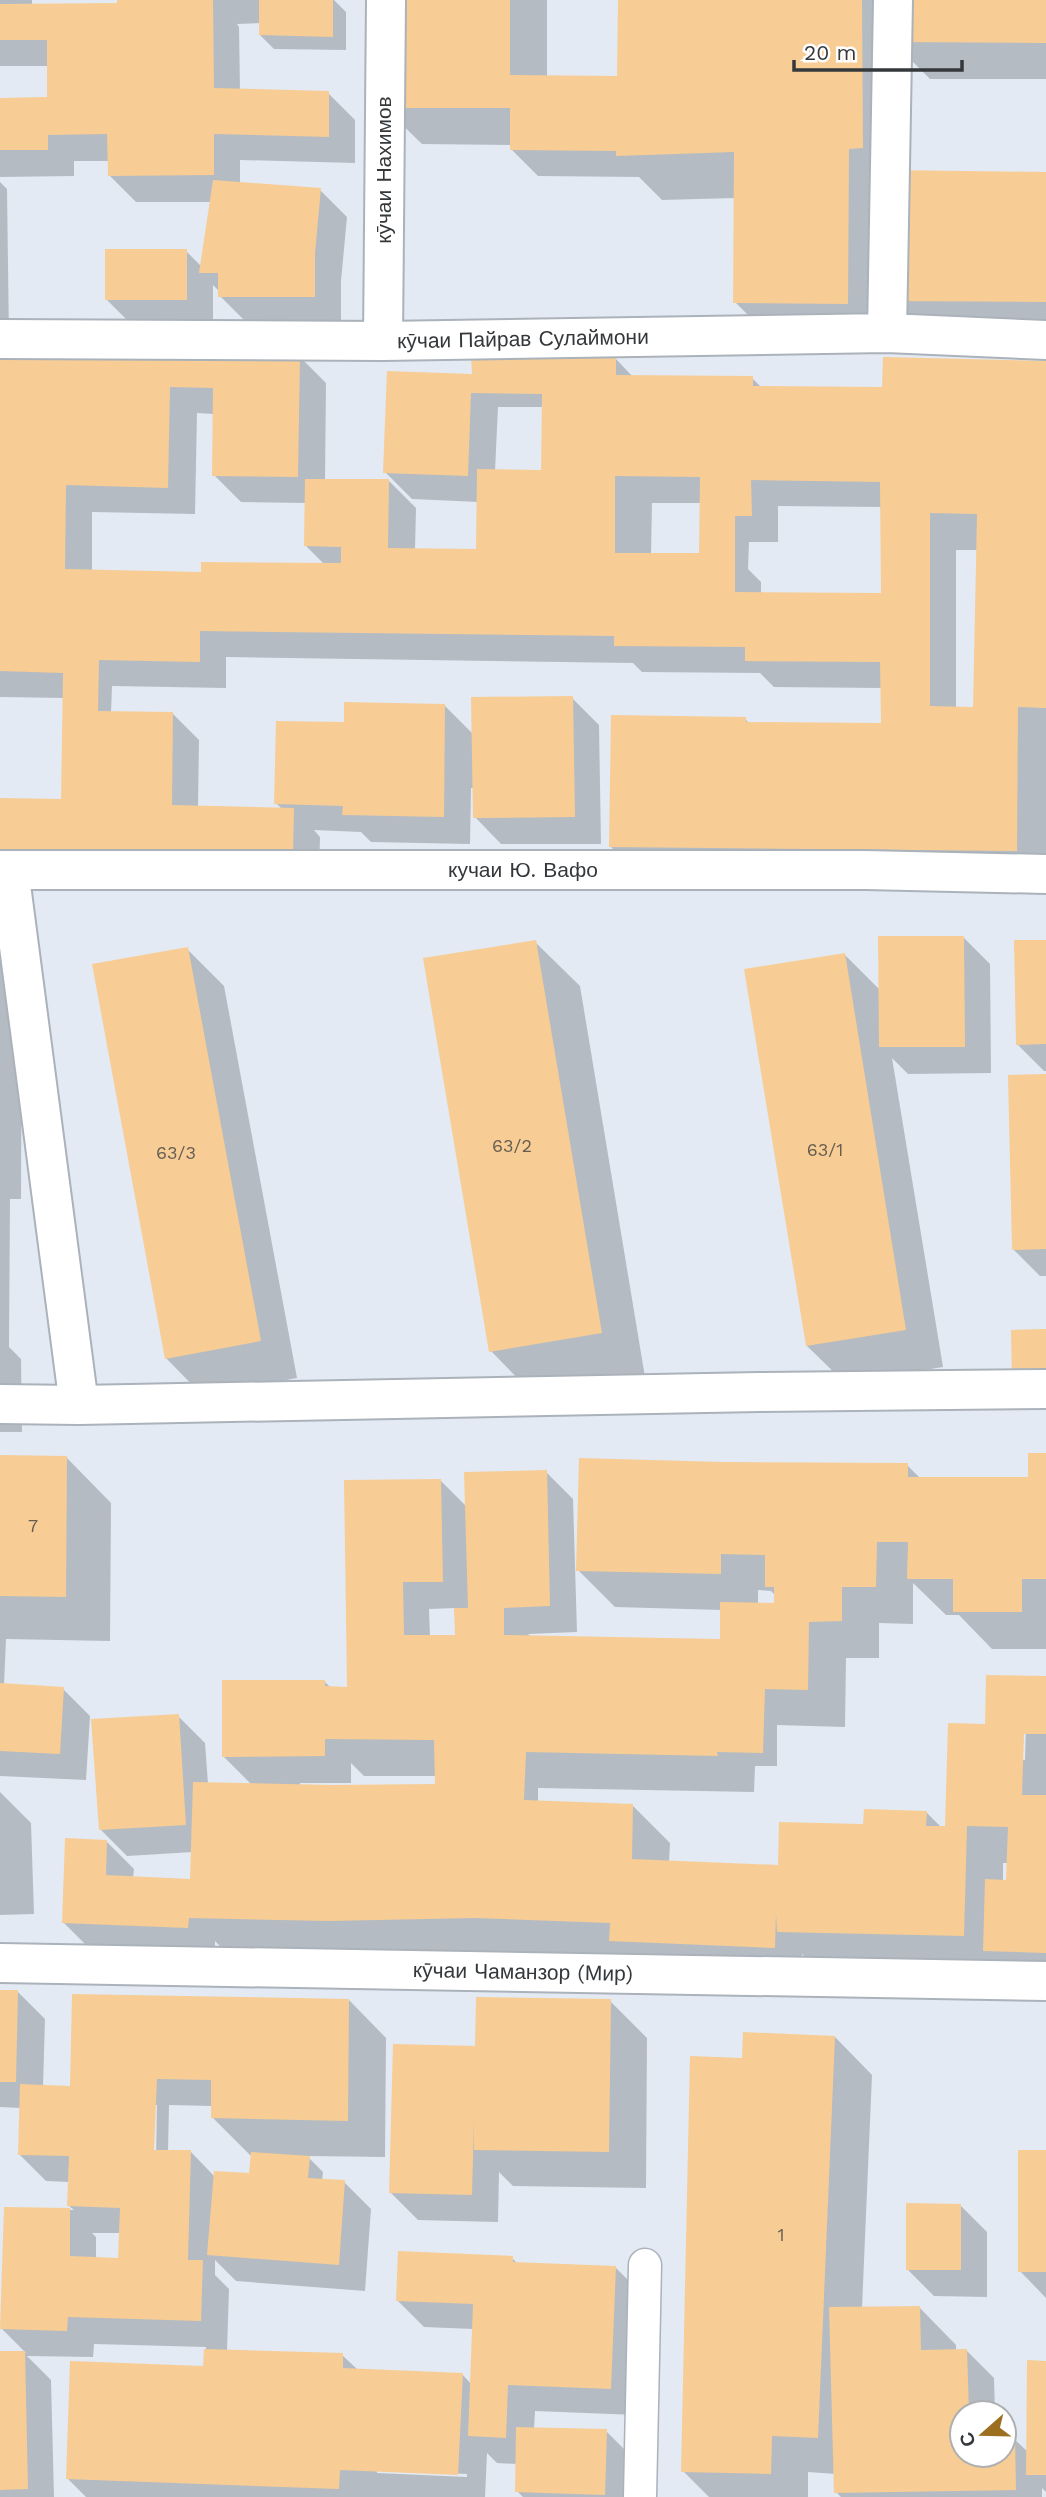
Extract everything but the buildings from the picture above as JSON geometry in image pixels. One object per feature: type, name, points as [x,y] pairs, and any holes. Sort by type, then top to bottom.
[{"type":"street","name":"кӯчаи Нахимов","points":[[383,341],[386,0]]},
{"type":"street","points":[[887,333],[892,0]]},
{"type":"street","name":"кӯчаи Пайрав Сулаймони","points":[[0,339],[383,341],[887,333],[1046,340]]},
{"type":"street","points":[[5,870],[79,1405]]},
{"type":"street","name":"кучаи Ю. Вафо","points":[[5,870],[823,870],[1046,874]]},
{"type":"street","points":[[0,1404],[79,1405],[1046,1389]]},
{"type":"street","name":"кӯчаи Чаманзор (Мир)","points":[[0,1963],[1046,1981]]},
{"type":"lane","points":[[640,2497],[645,2265]]}]
